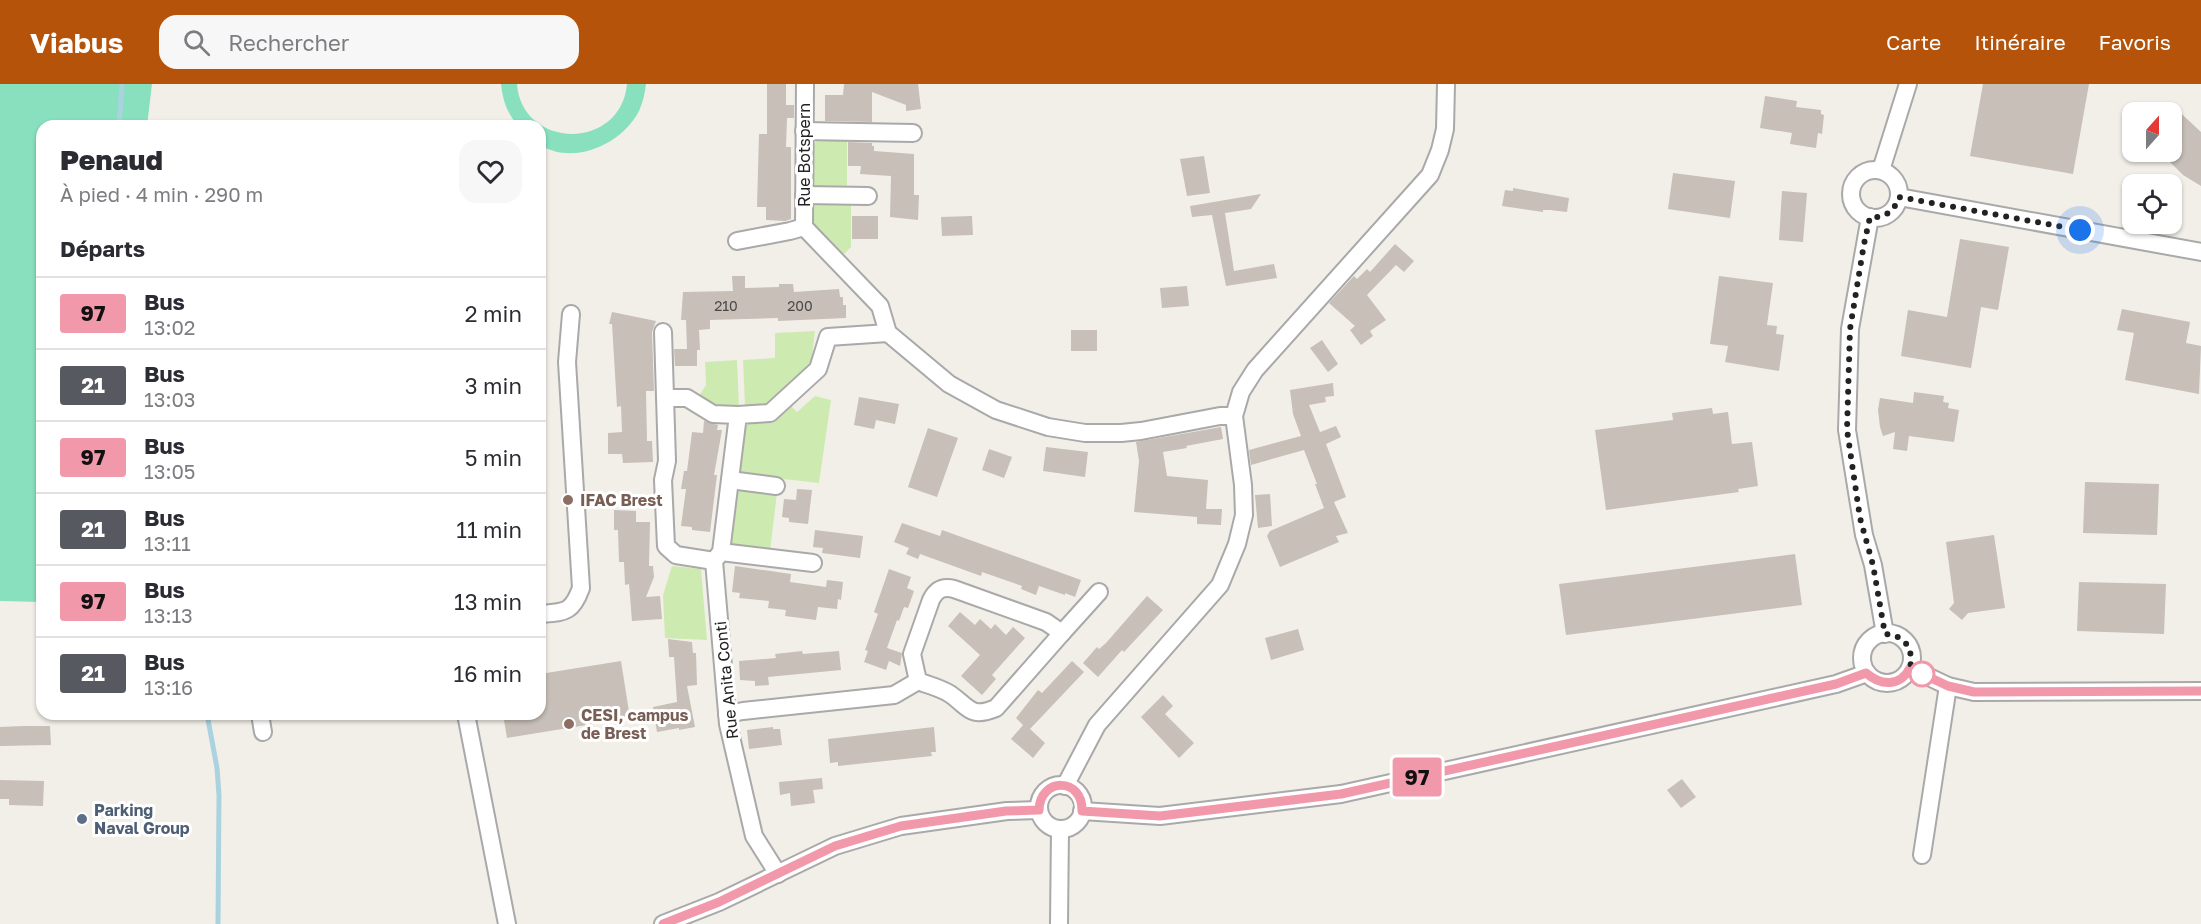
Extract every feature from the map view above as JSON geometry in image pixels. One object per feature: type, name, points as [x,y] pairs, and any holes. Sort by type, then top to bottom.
[{"type":"street","name":"Rue Botspern","points":[[805,84],[804,227],[880,306],[888,333]]},
{"type":"street","points":[[1065,786],[1097,724],[1220,585],[1237,544],[1244,515],[1243,485],[1234,416],[1241,392],[1255,370],[1430,175],[1445,129],[1446,84]]},
{"type":"street","points":[[1881,170],[1908,84]]},
{"type":"street","points":[[804,131],[913,133]]},
{"type":"street","points":[[1881,170],[1897,183],[1899,197],[1892,211],[1878,218],[1870,217],[1863,215],[1852,204],[1851,188],[1859,175],[1881,170]]},
{"type":"street","points":[[804,195],[868,196]]},
{"type":"street","points":[[1899,197],[2201,252]]},
{"type":"street","points":[[1870,217],[1850,329],[1847,430],[1864,535],[1873,565],[1885,634]]},
{"type":"street","name":"Rue Botspern","points":[[737,241],[804,227]]},
{"type":"street","points":[[546,614],[565,612],[576,603],[581,588],[567,362],[571,314]]},
{"type":"street","points":[[663,332],[668,461],[663,480],[666,546],[676,555],[813,563]]},
{"type":"street","points":[[665,398],[687,398],[713,414],[770,413],[818,369],[828,338],[888,333],[949,384],[972,398],[1005,414],[1048,427],[1086,433],[1121,433],[1220,416],[1234,416]]},
{"type":"street","name":"Rue Anita Conti","points":[[738,415],[718,556],[727,714],[754,836],[778,874]]},
{"type":"street","points":[[730,480],[776,486]]},
{"type":"street","points":[[918,681],[912,654],[931,600],[940,589],[947,587],[1005,607],[1046,622],[1062,633]]},
{"type":"street","points":[[918,681],[949,693],[969,711],[984,714],[996,708],[1099,592]]},
{"type":"street","points":[[1885,634],[1901,638],[1909,646],[1912,660],[1910,668],[1901,679],[1893,682],[1883,683],[1875,680],[1866,673],[1863,665],[1863,652],[1866,645],[1877,636],[1885,634]]},
{"type":"street","points":[[1910,668],[1948,686],[1974,692],[2201,691]]},
{"type":"street","points":[[1082,811],[1160,816],[1341,794],[1836,684],[1866,673]]},
{"type":"street","points":[[727,714],[894,695],[918,681]]},
{"type":"street","points":[[1922,855],[1948,686]]},
{"type":"street","points":[[261,720],[264,732]]},
{"type":"street","points":[[467,720],[507,924]]},
{"type":"street","points":[[1058,785],[1065,786],[1077,792],[1081,798],[1082,811],[1077,822],[1063,828],[1046,823],[1039,810],[1039,803],[1046,791],[1058,785]]},
{"type":"street","points":[[663,924],[719,902],[835,846],[901,826],[1006,811],[1039,810]]},
{"type":"street","points":[[1059,924],[1063,828]]},
{"type":"green space","points":[[0,84],[152,84],[148,120],[36,120],[36,602],[0,601]]},
{"type":"green space","points":[[501,84],[517,84],[523,106],[534,120],[514,120],[503,96]]},
{"type":"green space","points":[[627,84],[646,84],[639,111],[631,123],[609,142],[582,152],[553,151],[546,148],[546,127],[552,131],[572,134],[591,131],[608,122],[621,106]]},
{"type":"green space","points":[[820,138],[847,138],[847,188],[815,187],[810,182],[811,147]]},
{"type":"green space","points":[[816,202],[851,203],[851,247],[843,255],[811,221],[812,207]]},
{"type":"green space","points":[[815,331],[811,364],[766,405],[745,406],[743,360],[775,358],[775,333]]},
{"type":"green space","points":[[737,360],[739,406],[713,408],[699,396],[706,385],[705,362]]},
{"type":"green space","points":[[815,396],[831,400],[819,483],[743,474],[738,469],[743,428],[751,420],[781,415],[780,412],[789,404],[797,412]]},
{"type":"green space","points":[[741,488],[777,493],[770,551],[734,546],[730,541],[736,493]]},
{"type":"green space","points":[[672,566],[701,569],[707,640],[665,638],[663,595]]},
{"type":"building","points":[[767,84],[786,84],[786,105],[794,105],[794,118],[787,118],[786,147],[791,147],[791,219],[785,221],[766,220],[766,207],[757,207],[759,134],[767,134]]},
{"type":"building","points":[[844,84],[918,84],[921,109],[906,111],[906,105],[872,92],[872,122],[825,121],[825,95],[843,95]]},
{"type":"building","points":[[1983,84],[2089,84],[2073,174],[1970,156]]},
{"type":"building","points":[[1765,96],[1797,101],[1796,107],[1821,110],[1821,114],[1824,115],[1822,134],[1818,133],[1816,148],[1790,144],[1792,133],[1760,128]]},
{"type":"building","points":[[2182,114],[2201,132],[2201,186],[2182,174],[2170,162],[2182,162]]},
{"type":"building","points":[[848,142],[872,143],[874,151],[914,154],[914,195],[919,195],[918,220],[890,217],[891,176],[860,174],[861,166],[848,166]]},
{"type":"building","points":[[1204,156],[1210,193],[1187,196],[1180,159]]},
{"type":"building","points":[[1673,173],[1735,181],[1730,218],[1668,209]]},
{"type":"building","points":[[1513,188],[1569,198],[1567,212],[1543,210],[1543,212],[1502,206],[1505,190],[1513,191]]},
{"type":"building","points":[[1782,191],[1807,193],[1803,242],[1779,240]]},
{"type":"building","points":[[1261,194],[1251,209],[1225,213],[1234,271],[1274,264],[1277,278],[1226,286],[1212,215],[1192,217],[1190,206]]},
{"type":"building","points":[[852,216],[878,216],[878,239],[852,239]]},
{"type":"building","points":[[972,216],[973,235],[942,236],[941,217]]},
{"type":"building","points":[[1960,239],[2009,247],[1998,310],[1981,307],[1971,368],[1901,356],[1908,310],[1947,317]]},
{"type":"building","points":[[1395,244],[1414,261],[1404,272],[1396,265],[1367,295],[1386,320],[1370,331],[1373,336],[1361,345],[1350,330],[1355,326],[1329,303],[1354,276],[1357,279],[1367,269],[1370,272]]},
{"type":"building","points":[[732,276],[745,276],[745,288],[779,287],[779,284],[793,284],[794,292],[839,289],[840,297],[843,297],[843,305],[846,305],[846,318],[778,321],[778,318],[710,320],[710,329],[699,330],[700,350],[697,350],[697,366],[675,366],[674,349],[687,349],[686,320],[681,320],[683,292],[733,291]]},
{"type":"building","points":[[1719,276],[1773,283],[1767,325],[1777,326],[1776,334],[1784,335],[1779,371],[1725,362],[1728,346],[1710,344]]},
{"type":"building","points":[[1187,286],[1189,306],[1162,308],[1160,288]]},
{"type":"building","points":[[2122,309],[2190,322],[2186,343],[2201,346],[2199,394],[2125,380],[2134,333],[2117,330]]},
{"type":"building","points":[[612,312],[656,321],[652,332],[654,391],[646,391],[647,441],[652,441],[653,462],[623,463],[622,454],[608,454],[608,433],[622,432],[621,406],[617,407],[612,324],[609,324]]},
{"type":"building","points":[[1071,330],[1097,330],[1097,351],[1071,351]]},
{"type":"building","points":[[1322,340],[1338,364],[1328,372],[1310,348]]},
{"type":"building","points":[[1333,383],[1334,396],[1325,397],[1326,402],[1309,405],[1320,432],[1336,426],[1341,437],[1326,444],[1346,497],[1334,502],[1348,533],[1336,536],[1339,542],[1280,567],[1267,536],[1270,531],[1324,508],[1304,450],[1251,465],[1249,450],[1301,436],[1293,414],[1290,390]]},
{"type":"building","points":[[1914,392],[1944,396],[1943,402],[1949,403],[1948,408],[1959,410],[1954,442],[1909,436],[1907,451],[1893,449],[1895,432],[1883,436],[1880,427],[1878,410],[1880,398],[1913,403]]},
{"type":"building","points":[[859,397],[899,404],[895,424],[876,420],[874,429],[854,425]]},
{"type":"building","points":[[1712,408],[1713,414],[1728,412],[1732,444],[1752,442],[1758,486],[1738,489],[1739,492],[1606,510],[1595,430],[1673,420],[1672,413]]},
{"type":"building","points":[[704,421],[718,425],[717,430],[722,430],[714,475],[717,475],[710,532],[681,526],[686,489],[681,489],[684,471],[687,471],[692,432],[703,433]]},
{"type":"building","points":[[1221,427],[1223,439],[1163,452],[1167,476],[1208,480],[1206,509],[1222,509],[1221,525],[1197,524],[1197,517],[1134,512],[1139,461],[1136,442]]},
{"type":"building","points":[[928,428],[958,438],[937,497],[908,487]]},
{"type":"building","points":[[1046,447],[1088,452],[1085,477],[1043,471]]},
{"type":"building","points":[[989,449],[1012,457],[1004,478],[982,470]]},
{"type":"building","points":[[2085,482],[2159,484],[2157,535],[2083,533]]},
{"type":"building","points":[[797,489],[812,490],[808,524],[789,522],[789,518],[782,517],[784,499],[796,500]]},
{"type":"building","points":[[1270,494],[1272,526],[1258,528],[1255,495]]},
{"type":"building","points":[[614,510],[636,511],[636,522],[650,522],[649,566],[653,566],[654,577],[646,597],[660,596],[662,619],[632,621],[629,584],[625,585],[624,562],[619,562],[618,530],[614,530]]},
{"type":"building","points":[[902,523],[940,536],[942,530],[1081,580],[1075,597],[1039,586],[1036,595],[1021,589],[1022,586],[982,572],[981,576],[920,554],[918,559],[906,554],[909,548],[894,542]]},
{"type":"building","points":[[815,530],[863,536],[860,558],[822,553],[823,548],[813,547]]},
{"type":"building","points":[[1994,535],[2005,608],[1968,613],[1962,620],[1949,609],[1954,603],[1946,542]]},
{"type":"building","points":[[1795,554],[1802,605],[1566,635],[1559,584]]},
{"type":"building","points":[[735,566],[791,574],[790,582],[826,587],[827,580],[843,582],[841,600],[838,599],[837,609],[818,607],[816,620],[785,616],[786,610],[768,608],[769,601],[739,598],[740,593],[732,592]]},
{"type":"building","points":[[889,569],[911,577],[907,588],[914,591],[908,608],[904,607],[899,621],[897,620],[887,648],[902,653],[900,666],[889,661],[886,670],[864,662],[868,651],[865,650],[878,614],[874,612]]},
{"type":"building","points":[[2079,582],[2166,584],[2164,634],[2077,631]]},
{"type":"building","points":[[1147,596],[1163,610],[1098,677],[1083,663],[1097,647],[1099,649],[1106,643]]},
{"type":"building","points":[[960,612],[975,625],[980,619],[991,629],[995,624],[1006,635],[1013,627],[1025,638],[992,675],[996,679],[982,695],[961,676],[980,655],[948,626]]},
{"type":"building","points":[[1298,629],[1304,650],[1271,660],[1265,638]]},
{"type":"building","points":[[668,639],[692,642],[693,653],[696,653],[697,685],[687,686],[695,727],[657,732],[653,707],[677,702],[674,657],[669,657]]},
{"type":"building","points":[[802,651],[803,654],[839,651],[841,670],[768,677],[769,685],[755,686],[755,681],[740,680],[739,661],[776,658],[775,654]]},
{"type":"building","points":[[621,661],[630,718],[507,738],[504,720],[546,720],[546,673]]},
{"type":"building","points":[[1072,661],[1084,672],[1030,729],[1045,743],[1033,758],[1011,739],[1023,725],[1016,718],[1038,690],[1042,693]]},
{"type":"building","points":[[1163,695],[1173,706],[1165,714],[1194,743],[1179,758],[1141,717]]},
{"type":"building","points":[[50,726],[51,745],[0,746],[0,727]]},
{"type":"building","points":[[773,727],[773,729],[780,729],[782,745],[749,749],[747,730]]},
{"type":"building","points":[[934,727],[936,752],[931,752],[932,756],[838,766],[838,762],[830,763],[828,739]]},
{"type":"building","points":[[822,778],[823,789],[813,790],[815,803],[791,806],[790,793],[780,795],[779,782]]},
{"type":"building","points":[[1682,779],[1696,797],[1681,808],[1667,790]]},
{"type":"building","points":[[0,780],[44,781],[43,806],[9,805],[9,799],[0,799]]},
{"type":"waterway","points":[[119,120],[122,84]]},
{"type":"waterway","points":[[208,720],[217,768],[219,795],[218,924]]},
{"type":"bus line","name":"97","points":[[663,924],[719,902],[835,846],[901,826],[1006,811],[1039,810],[1039,803],[1046,791],[1058,785],[1077,792],[1083,804],[1082,811],[1160,816],[1341,794],[1836,684],[1866,673],[1883,683],[1893,682],[1901,679],[1910,668],[1948,686],[1974,692],[2201,691]]},
{"type":"place","name":"IFAC Brest","points":[[568,500]]},
{"type":"place","name":"CESI, campus de Brest","points":[[569,724]]},
{"type":"place","name":"Parking Naval Group","points":[[82,819]]},
{"type":"route","points":[[1922,674],[1929,677],[1910,668],[1912,660],[1909,646],[1893,634],[1885,634],[1873,565],[1860,518],[1847,430],[1850,329],[1870,217],[1885,216],[1892,211],[1899,197],[2080,230]]}]
